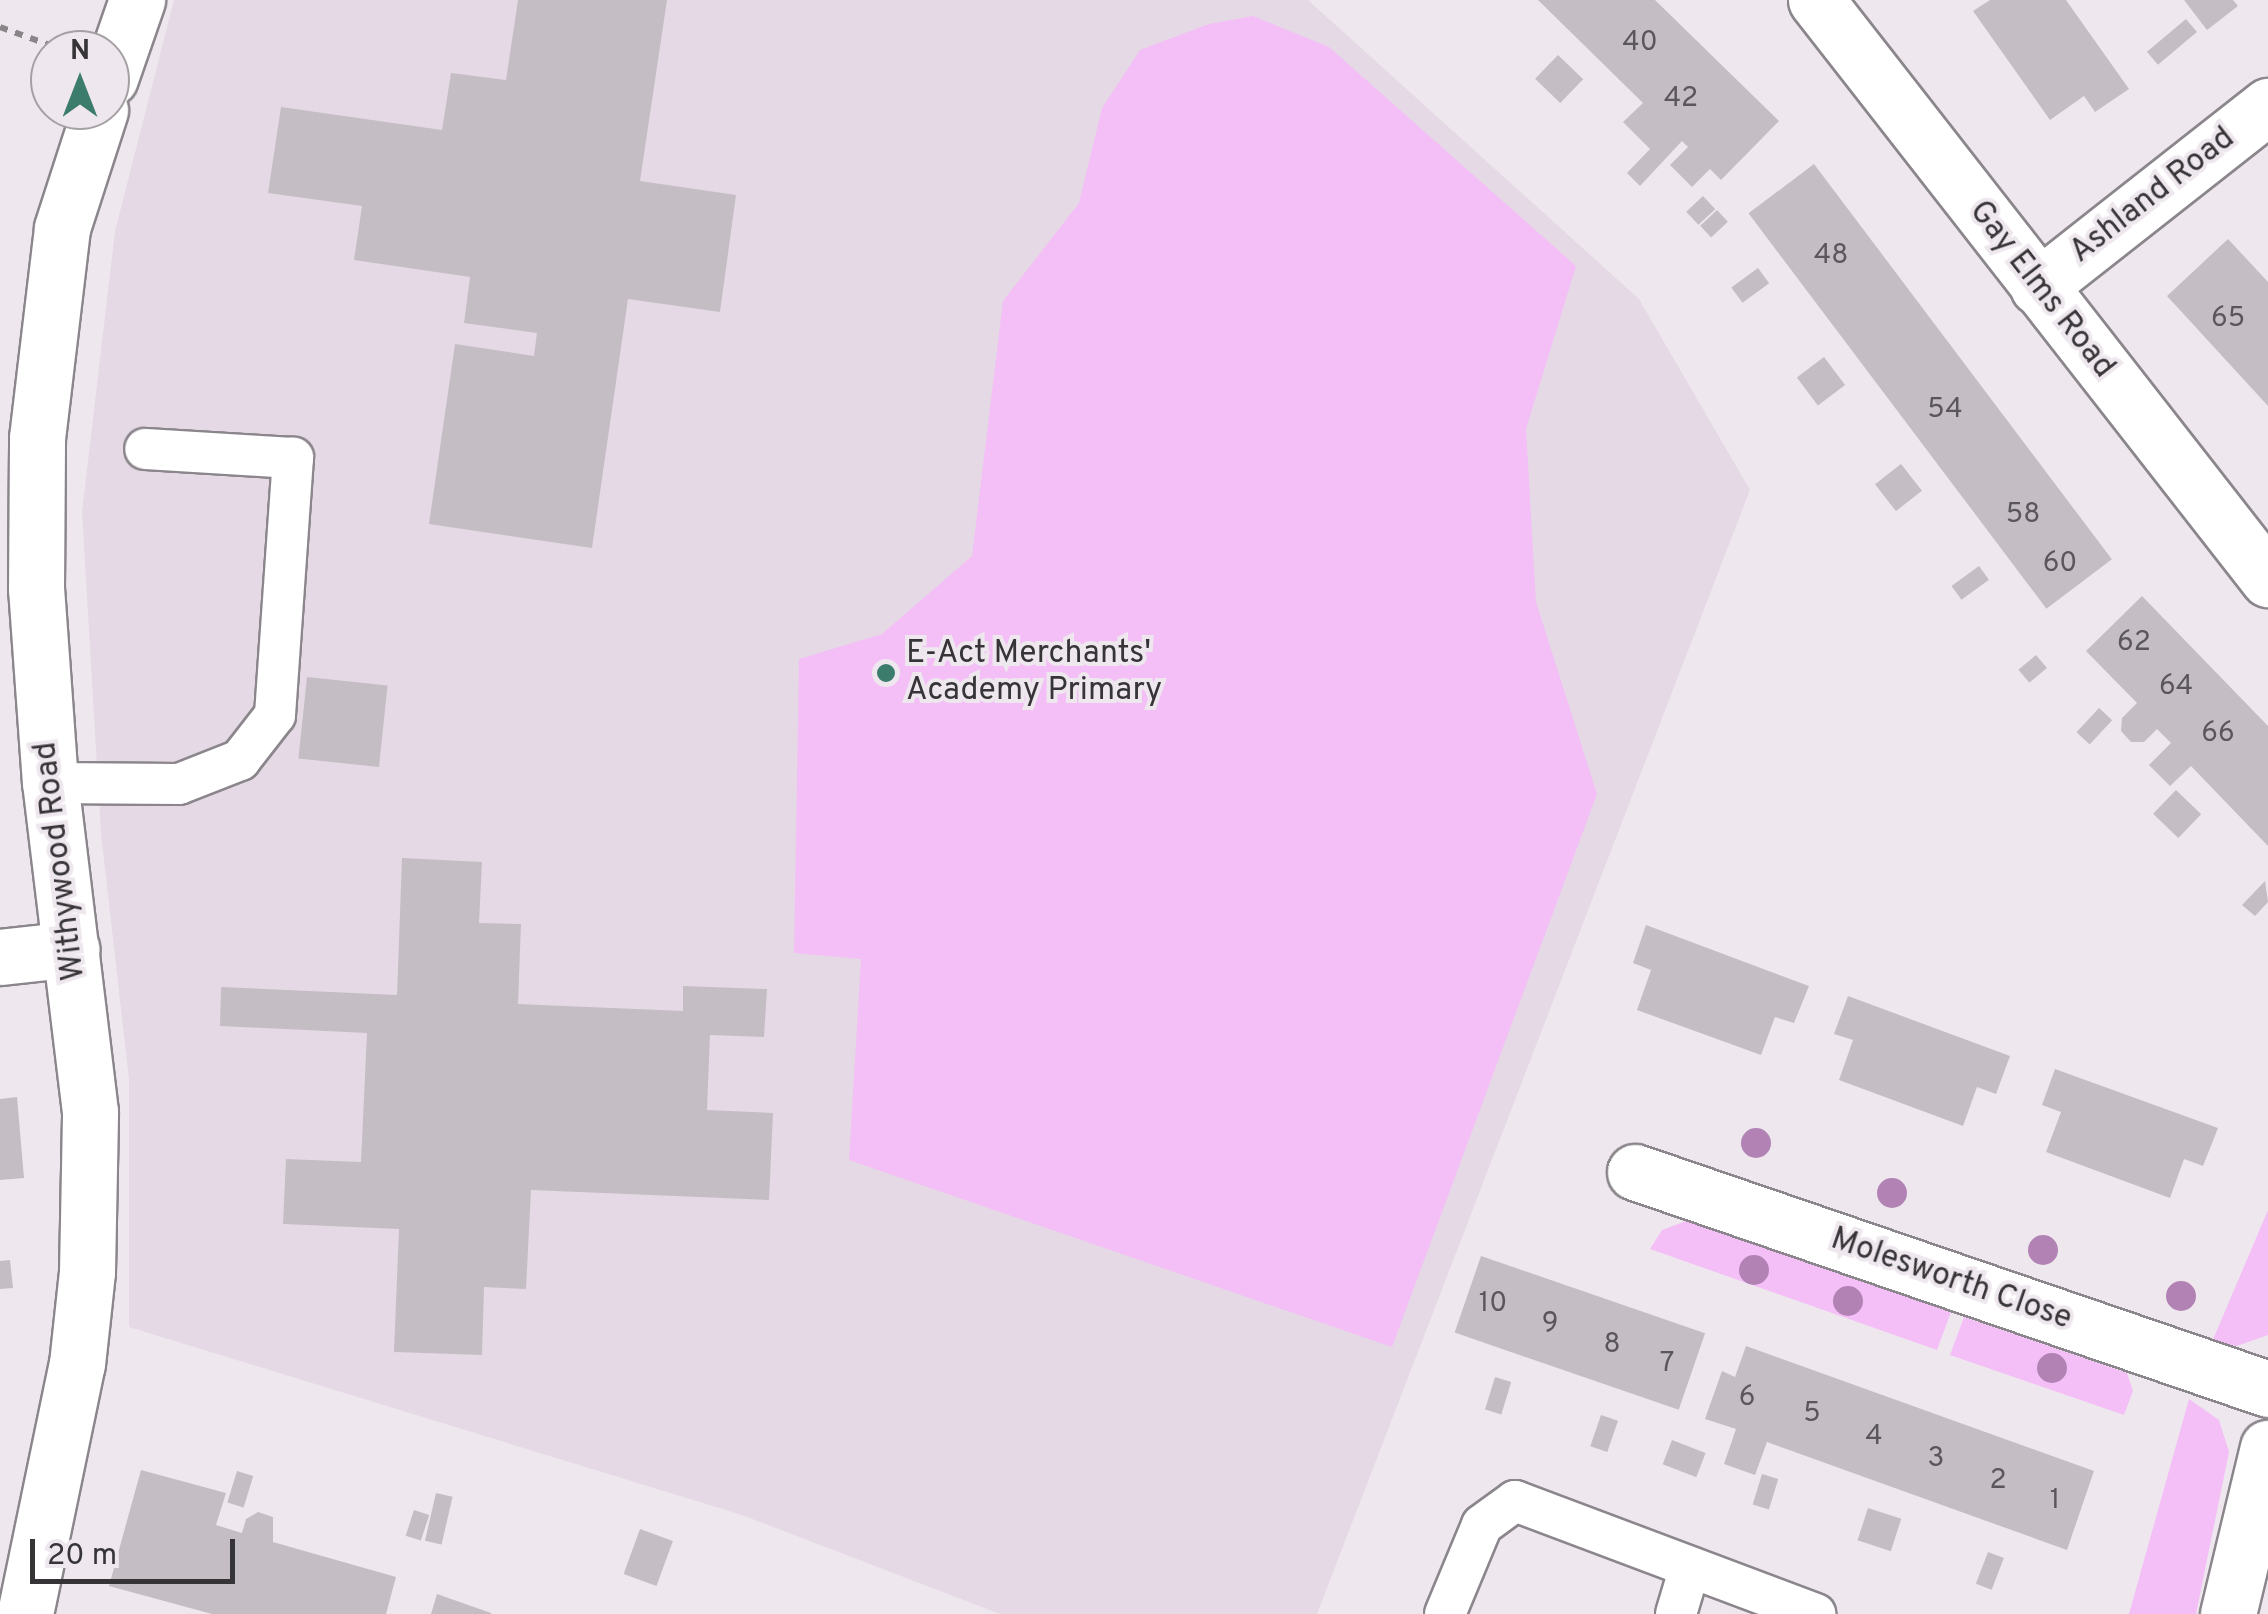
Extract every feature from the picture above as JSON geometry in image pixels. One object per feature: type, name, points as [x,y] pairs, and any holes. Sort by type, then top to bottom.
[{"type":"street","points":[[127,30],[137,0]]},
{"type":"street","name":"Gay Elms Road","points":[[1816,0],[2268,579]]},
{"type":"street","name":"Ashland Road","points":[[2038,287],[2268,106]]},
{"type":"street","name":"Withywood Road","points":[[25,1614],[78,1364],[88,1272],[90,1112],[50,783],[36,589],[37,438],[62,228],[94,130]]},
{"type":"street","points":[[0,957],[72,949]]},
{"type":"street","name":"Molesworth Close","points":[[1635,1172],[2268,1388]]},
{"type":"street","points":[[2228,1614],[2268,1448]]},
{"type":"lane","points":[[50,783],[178,784],[240,760],[275,714],[293,458],[145,449]]},
{"type":"lane","points":[[1445,1614],[1482,1525],[1515,1501],[1815,1614]]},
{"type":"lane","points":[[1676,1614],[1690,1567]]},
{"type":"path","points":[[0,27],[30,38]]},
{"type":"shaded area","name":"E-Act Merchants' Academy Primary","points":[[174,0],[1308,0],[1639,299],[1750,490],[1317,1614],[1000,1614],[742,1515],[129,1327],[129,1079],[101,834],[82,512],[115,231]]},
{"type":"shaded area","points":[[1253,16],[1329,47],[1576,266],[1526,429],[1536,602],[1597,794],[1392,1347],[849,1160],[861,959],[794,953],[799,659],[882,634],[972,556],[1003,301],[1079,203],[1102,108],[1140,50],[1209,24]]},
{"type":"shaded area","points":[[2268,1210],[2268,1335],[2237,1346],[2212,1342]]},
{"type":"shaded area","points":[[1686,1221],[1951,1312],[1937,1350],[1650,1249],[1662,1230]]},
{"type":"shaded area","points":[[1964,1317],[2127,1373],[2133,1391],[2124,1415],[1950,1355]]},
{"type":"shaded area","points":[[2189,1399],[2219,1420],[2229,1452],[2196,1614],[2129,1614]]},
{"type":"building","points":[[518,0],[667,0],[640,181],[736,195],[720,312],[628,299],[592,548],[429,524],[455,344],[534,356],[537,333],[464,323],[470,277],[354,260],[362,206],[268,193],[281,107],[442,130],[451,73],[506,80]]},
{"type":"building","points":[[1538,0],[1655,0],[1779,121],[1721,180],[1710,169],[1692,187],[1670,165],[1688,147],[1682,141],[1640,186],[1627,173],[1650,149],[1623,122],[1643,103]]},
{"type":"building","points":[[1990,0],[2066,0],[2129,89],[2095,112],[2084,96],[2050,120],[1973,11]]},
{"type":"building","points":[[2184,0],[2233,0],[2238,6],[2207,30]]},
{"type":"building","points":[[2186,19],[2197,32],[2158,65],[2147,52]]},
{"type":"building","points":[[1558,55],[1583,79],[1560,103],[1535,79]]},
{"type":"building","points":[[1814,164],[2112,559],[2046,609],[1749,213]]},
{"type":"building","points":[[1703,196],[1715,209],[1698,225],[1686,212]]},
{"type":"building","points":[[1717,210],[1728,222],[1711,237],[1700,226]]},
{"type":"building","points":[[2228,239],[2268,282],[2268,406],[2167,296]]},
{"type":"building","points":[[1758,268],[1769,283],[1742,303],[1731,287]]},
{"type":"building","points":[[1824,357],[1845,385],[1818,405],[1797,377]]},
{"type":"building","points":[[1901,464],[1922,491],[1896,511],[1875,484]]},
{"type":"building","points":[[1979,566],[1989,580],[1961,600],[1951,586]]},
{"type":"building","points":[[2142,596],[2268,726],[2268,846],[2191,766],[2170,786],[2149,765],[2171,743],[2157,729],[2144,742],[2131,742],[2121,731],[2122,718],[2137,703],[2086,651]]},
{"type":"building","points":[[2036,655],[2047,668],[2029,683],[2018,670]]},
{"type":"building","points":[[307,677],[388,685],[379,767],[298,759]]},
{"type":"building","points":[[2099,708],[2112,720],[2090,744],[2076,732]]},
{"type":"building","points":[[2176,790],[2201,814],[2178,838],[2153,814]]},
{"type":"building","points":[[402,858],[482,862],[479,923],[521,924],[518,1004],[683,1011],[683,986],[767,989],[764,1037],[710,1035],[707,1110],[773,1113],[769,1200],[531,1190],[526,1289],[484,1287],[482,1355],[394,1352],[399,1229],[283,1224],[286,1159],[361,1162],[367,1033],[220,1026],[221,987],[397,995]]},
{"type":"building","points":[[2265,881],[2268,902],[2255,916],[2242,905]]},
{"type":"building","points":[[1646,925],[1809,986],[1794,1023],[1775,1017],[1761,1055],[1637,1010],[1651,970],[1633,963]]},
{"type":"building","points":[[1848,996],[2010,1056],[1996,1094],[1977,1087],[1963,1126],[1839,1080],[1853,1040],[1834,1034]]},
{"type":"building","points":[[2055,1069],[2218,1128],[2203,1166],[2184,1159],[2170,1198],[2046,1152],[2061,1112],[2042,1105]]},
{"type":"building","points":[[17,1097],[24,1178],[0,1180],[0,1099]]},
{"type":"building","points":[[1481,1256],[1705,1333],[1679,1410],[1455,1333]]},
{"type":"building","points":[[10,1260],[13,1288],[0,1289],[0,1261]]},
{"type":"building","points":[[1746,1346],[2094,1471],[2067,1550],[1767,1442],[1755,1475],[1724,1464],[1736,1429],[1705,1419],[1722,1371],[1735,1377]]},
{"type":"building","points":[[1495,1377],[1511,1382],[1501,1414],[1485,1410]]},
{"type":"building","points":[[1601,1415],[1618,1421],[1607,1452],[1590,1446]]},
{"type":"building","points":[[1672,1440],[1706,1453],[1696,1477],[1663,1464]]},
{"type":"building","points":[[141,1470],[226,1493],[216,1525],[242,1533],[246,1519],[258,1512],[273,1517],[273,1542],[396,1577],[386,1614],[212,1614],[109,1586]]},
{"type":"building","points":[[237,1471],[253,1476],[244,1508],[227,1503]]},
{"type":"building","points":[[1762,1474],[1778,1479],[1769,1510],[1753,1505]]},
{"type":"building","points":[[436,1493],[453,1497],[442,1545],[425,1541]]},
{"type":"building","points":[[1868,1508],[1901,1519],[1891,1551],[1857,1540]]},
{"type":"building","points":[[414,1510],[429,1515],[421,1541],[406,1536]]},
{"type":"building","points":[[640,1529],[673,1541],[656,1586],[624,1574]]},
{"type":"building","points":[[1988,1552],[2004,1558],[1992,1590],[1976,1584]]},
{"type":"building","points":[[437,1594],[491,1613],[491,1614],[431,1614]]},
{"type":"place","name":"E-Act Merchants' Academy Primary","points":[[886,673]]}]
